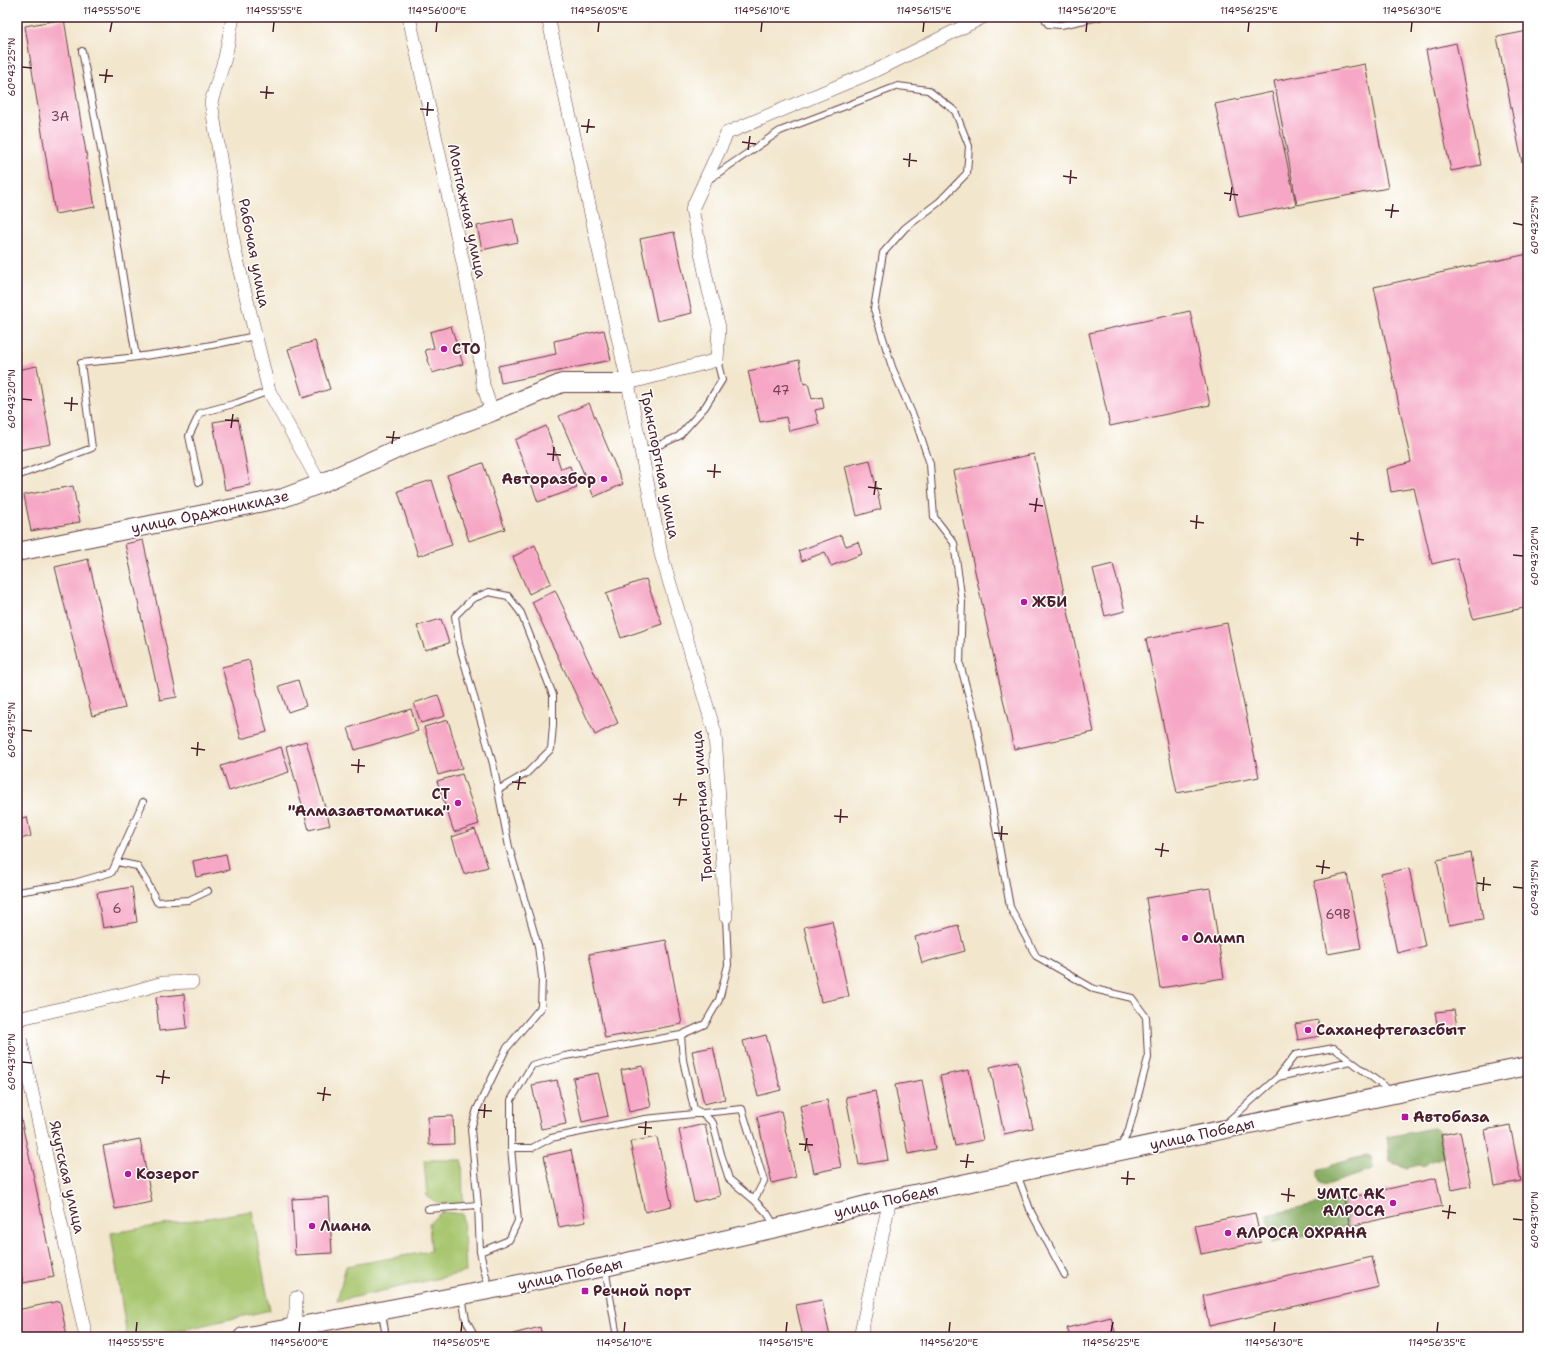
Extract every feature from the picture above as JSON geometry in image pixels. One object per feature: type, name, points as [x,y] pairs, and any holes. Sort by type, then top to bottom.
[{"type":"main road","name":"улица Орджоникидзе","points":[[17,552],[283,498],[320,484],[408,444],[562,383],[628,383]]},
{"type":"main road","name":"улица Победы","points":[[243,1337],[605,1267],[776,1228],[890,1199],[1528,1066]]},
{"type":"street","name":"Рабочая улица","points":[[233,17],[225,58],[211,102],[235,251],[269,391],[320,484]]},
{"type":"street","name":"Монтажная улица","points":[[409,17],[464,267],[478,341],[483,385],[492,412]]},
{"type":"street","name":"Транспортная улица","points":[[548,17],[628,383],[661,554],[715,733],[726,917]]},
{"type":"street","points":[[717,360],[719,327],[709,291],[692,209],[727,133],[879,69],[983,17]]},
{"type":"street","name":"улица Орджоникидзе","points":[[628,383],[717,360]]},
{"type":"street","points":[[17,1019],[128,993],[163,983],[192,982]]},
{"type":"street","name":"Якутская улица","points":[[17,1024],[86,1337]]},
{"type":"street","points":[[860,1337],[890,1199]]},
{"type":"street","points":[[292,1328],[296,1310],[296,1298]]},
{"type":"lane","points":[[1044,17],[1048,24],[1061,25],[1099,17]]},
{"type":"lane","points":[[82,51],[108,186],[136,357]]},
{"type":"lane","points":[[704,182],[780,131],[898,86],[928,90],[955,111],[970,146],[968,173],[939,202],[904,228],[884,253],[874,310],[892,367],[917,425],[930,464],[934,517],[954,543],[962,602],[960,664],[975,719],[1010,907],[1036,956],[1094,989],[1132,998],[1146,1017],[1148,1058],[1129,1130],[1118,1151]]},
{"type":"lane","points":[[17,476],[92,448],[81,363],[136,357],[220,344],[255,336]]},
{"type":"lane","points":[[641,450],[657,446],[679,436],[705,407],[722,380],[717,360]]},
{"type":"lane","points":[[199,482],[189,436],[200,412],[237,402],[269,391]]},
{"type":"lane","points":[[489,1290],[480,1252],[478,1205],[471,1129],[477,1109],[506,1049],[541,1007],[542,977],[538,946],[509,847],[498,790],[493,764],[459,644],[456,616],[472,599],[489,592],[508,596],[521,612],[553,695],[551,749],[527,773],[498,790]]},
{"type":"lane","points":[[17,892],[74,883],[112,872],[143,802]]},
{"type":"lane","points":[[116,862],[137,866],[157,902],[189,900],[208,891]]},
{"type":"lane","points":[[480,1252],[509,1240],[518,1221],[511,1148],[511,1100],[532,1065],[565,1056],[681,1035],[705,1024],[719,1000],[728,965],[726,917]]},
{"type":"lane","points":[[681,1035],[683,1060],[694,1109],[702,1113],[713,1123],[721,1154],[730,1179],[767,1213],[776,1228]]},
{"type":"lane","points":[[1217,1131],[1278,1077],[1295,1055],[1334,1048],[1394,1095]]},
{"type":"lane","points":[[1278,1077],[1351,1061]]},
{"type":"lane","points":[[511,1148],[532,1148],[551,1138],[645,1119],[742,1109],[764,1182],[754,1200]]},
{"type":"lane","points":[[1017,1172],[1031,1212],[1065,1276]]},
{"type":"lane","points":[[428,1210],[478,1205]]},
{"type":"lane","points":[[605,1267],[618,1337]]},
{"type":"lane","points":[[461,1295],[466,1320],[472,1331]]},
{"type":"lane","points":[[381,1310],[386,1337]]},
{"type":"green space","points":[[1433,1128],[1439,1131],[1444,1157],[1429,1162],[1424,1167],[1419,1165],[1407,1168],[1390,1162],[1387,1137]]},
{"type":"green space","points":[[1368,1155],[1372,1158],[1373,1167],[1370,1171],[1326,1185],[1320,1183],[1317,1177],[1317,1171],[1338,1163]]},
{"type":"green space","points":[[424,1160],[462,1160],[463,1203],[442,1205],[427,1197]]},
{"type":"green space","points":[[1344,1199],[1350,1226],[1272,1242],[1267,1215]]},
{"type":"green space","points":[[252,1211],[270,1310],[151,1337],[127,1337],[111,1233]]},
{"type":"green space","points":[[442,1212],[463,1214],[466,1272],[337,1301],[346,1266],[431,1251],[429,1223]]},
{"type":"building","points":[[1056,17],[1072,17],[1072,18],[1057,21]]},
{"type":"building","points":[[64,19],[95,207],[55,214],[25,26]]},
{"type":"building","points":[[1528,31],[1528,161],[1522,162],[1497,37]]},
{"type":"building","points":[[1456,43],[1481,165],[1451,171],[1426,50]]},
{"type":"building","points":[[1365,64],[1388,188],[1297,205],[1274,81]]},
{"type":"building","points":[[1272,92],[1296,205],[1239,217],[1215,104]]},
{"type":"building","points":[[513,219],[518,242],[482,250],[477,226]]},
{"type":"building","points":[[674,232],[692,313],[657,321],[640,239]]},
{"type":"building","points":[[1528,254],[1528,607],[1473,619],[1457,558],[1432,564],[1414,488],[1391,492],[1387,469],[1411,462],[1374,287]]},
{"type":"building","points":[[1190,311],[1210,405],[1110,426],[1089,333]]},
{"type":"building","name":"СТО","points":[[451,326],[463,364],[432,373],[425,350],[434,348],[430,332]]},
{"type":"building","points":[[604,330],[611,360],[501,383],[498,366],[556,354],[554,341]]},
{"type":"building","points":[[315,341],[330,389],[303,398],[288,349]]},
{"type":"building","points":[[799,360],[804,384],[808,383],[812,399],[822,397],[824,408],[815,410],[819,424],[789,431],[786,417],[760,422],[748,371]]},
{"type":"building","points":[[37,366],[51,444],[19,450],[17,440],[17,370]]},
{"type":"building","points":[[589,403],[623,484],[594,497],[559,416]]},
{"type":"building","points":[[238,418],[250,485],[225,490],[213,422]]},
{"type":"building","points":[[546,426],[561,469],[570,466],[577,488],[538,502],[515,440]]},
{"type":"building","name":"ЖБИ","points":[[1034,454],[1094,732],[1014,749],[953,471]]},
{"type":"building","points":[[870,460],[881,509],[857,516],[845,466]]},
{"type":"building","points":[[483,463],[505,529],[469,541],[447,475]]},
{"type":"building","points":[[432,480],[452,545],[418,556],[398,491]]},
{"type":"building","points":[[73,486],[80,522],[31,531],[24,495]]},
{"type":"building","points":[[841,535],[846,546],[858,542],[862,554],[831,566],[825,552],[802,561],[798,551]]},
{"type":"building","points":[[143,540],[177,697],[160,700],[125,544]]},
{"type":"building","points":[[535,545],[551,583],[529,594],[513,557]]},
{"type":"building","points":[[88,559],[125,708],[92,716],[55,567]]},
{"type":"building","points":[[1113,564],[1125,611],[1105,616],[1093,569]]},
{"type":"building","points":[[646,579],[662,624],[621,638],[606,593]]},
{"type":"building","points":[[555,590],[618,723],[595,735],[532,602]]},
{"type":"building","points":[[441,619],[449,643],[425,650],[417,626]]},
{"type":"building","points":[[1227,623],[1259,777],[1177,793],[1146,639]]},
{"type":"building","points":[[249,660],[267,732],[241,739],[222,667]]},
{"type":"building","points":[[298,680],[306,706],[288,712],[279,686]]},
{"type":"building","points":[[438,695],[445,716],[421,723],[414,703]]},
{"type":"building","points":[[411,709],[418,731],[355,750],[348,728]]},
{"type":"building","points":[[448,720],[462,768],[438,775],[424,727]]},
{"type":"building","points":[[306,741],[330,825],[309,830],[286,747]]},
{"type":"building","points":[[281,747],[289,772],[229,791],[221,766]]},
{"type":"building","name":"СТ \"Алмазавтоматика\"","points":[[462,774],[479,824],[454,832],[437,781]]},
{"type":"building","points":[[27,817],[31,836],[17,840],[17,819]]},
{"type":"building","points":[[475,829],[488,867],[464,874],[452,837]]},
{"type":"building","points":[[1471,853],[1483,919],[1449,925],[1437,860]]},
{"type":"building","points":[[226,854],[229,870],[196,877],[193,861]]},
{"type":"building","points":[[1409,868],[1425,946],[1397,953],[1381,874]]},
{"type":"building","points":[[1347,874],[1361,948],[1328,954],[1314,881]]},
{"type":"building","points":[[132,887],[137,922],[103,928],[97,893]]},
{"type":"building","name":"Олимп","points":[[1210,888],[1224,978],[1160,988],[1146,898]]},
{"type":"building","points":[[832,921],[849,996],[821,1002],[804,927]]},
{"type":"building","points":[[958,925],[965,951],[922,963],[915,937]]},
{"type":"building","points":[[666,940],[682,1024],[605,1038],[589,954]]},
{"type":"building","points":[[184,994],[187,1028],[159,1031],[156,997]]},
{"type":"building","points":[[1454,1010],[1457,1026],[1438,1030],[1435,1012]]},
{"type":"building","name":"Саханефтегазсбыт","points":[[1318,1020],[1320,1036],[1298,1040],[1295,1024]]},
{"type":"building","points":[[766,1035],[781,1090],[758,1096],[743,1041]]},
{"type":"building","points":[[713,1047],[725,1099],[704,1104],[692,1051]]},
{"type":"building","points":[[1018,1061],[1033,1128],[1004,1134],[990,1067]]},
{"type":"building","points":[[643,1066],[651,1107],[629,1112],[621,1070]]},
{"type":"building","points":[[969,1070],[983,1140],[955,1146],[940,1076]]},
{"type":"building","points":[[598,1073],[608,1116],[582,1122],[573,1078]]},
{"type":"building","points":[[557,1080],[566,1124],[541,1129],[532,1085]]},
{"type":"building","points":[[922,1080],[935,1149],[908,1154],[895,1085]]},
{"type":"building","points":[[875,1091],[888,1160],[859,1165],[846,1097]]},
{"type":"building","points":[[827,1100],[841,1167],[814,1173],[800,1106]]},
{"type":"building","points":[[17,1101],[54,1277],[23,1283],[17,1252]]},
{"type":"building","points":[[781,1111],[796,1177],[772,1183],[757,1117]]},
{"type":"building","points":[[453,1116],[454,1144],[429,1145],[428,1117]]},
{"type":"building","points":[[705,1124],[720,1196],[694,1202],[679,1130]]},
{"type":"building","points":[[1510,1125],[1521,1181],[1495,1186],[1485,1130]]},
{"type":"building","points":[[1460,1131],[1471,1186],[1452,1190],[1441,1135]]},
{"type":"building","points":[[657,1137],[672,1206],[645,1212],[630,1142]]},
{"type":"building","name":"Козерог","points":[[140,1139],[152,1202],[115,1209],[103,1146]]},
{"type":"building","points":[[571,1150],[586,1222],[559,1227],[544,1156]]},
{"type":"building","name":"УМТС АК АЛРОСА","points":[[1436,1178],[1442,1206],[1350,1226],[1344,1199]]},
{"type":"building","name":"Лиана","points":[[329,1197],[332,1253],[295,1255],[292,1199]]},
{"type":"building","name":"АЛРОСА ОХРАНА","points":[[1255,1213],[1261,1242],[1201,1254],[1195,1225]]},
{"type":"building","points":[[1372,1257],[1379,1287],[1209,1326],[1203,1296]]},
{"type":"building","points":[[822,1300],[830,1337],[803,1337],[796,1305]]},
{"type":"building","points":[[60,1301],[67,1337],[17,1337],[17,1310]]},
{"type":"building","points":[[1111,1317],[1116,1337],[1070,1337],[1067,1328]]},
{"type":"building","points":[[540,1327],[542,1337],[514,1337],[513,1334]]},
{"type":"building","points":[[1386,1334],[1387,1337],[1369,1337],[1369,1336]]},
{"type":"place","name":"СТО","points":[[444,349]]},
{"type":"place","name":"Авторазбор","points":[[604,479]]},
{"type":"place","name":"ЖБИ","points":[[1024,602]]},
{"type":"place","name":"СТ \"Алмазавтоматика\"","points":[[458,803]]},
{"type":"place","name":"Олимп","points":[[1185,938]]},
{"type":"place","name":"Саханефтегазсбыт","points":[[1308,1030]]},
{"type":"place","name":"Автобаза","points":[[1405,1117]]},
{"type":"place","name":"Козерог","points":[[128,1174]]},
{"type":"place","name":"УМТС АК АЛРОСА","points":[[1393,1203]]},
{"type":"place","name":"Лиана","points":[[312,1226]]},
{"type":"place","name":"АЛРОСА ОХРАНА","points":[[1228,1233]]},
{"type":"place","name":"Речной порт","points":[[585,1291]]}]
